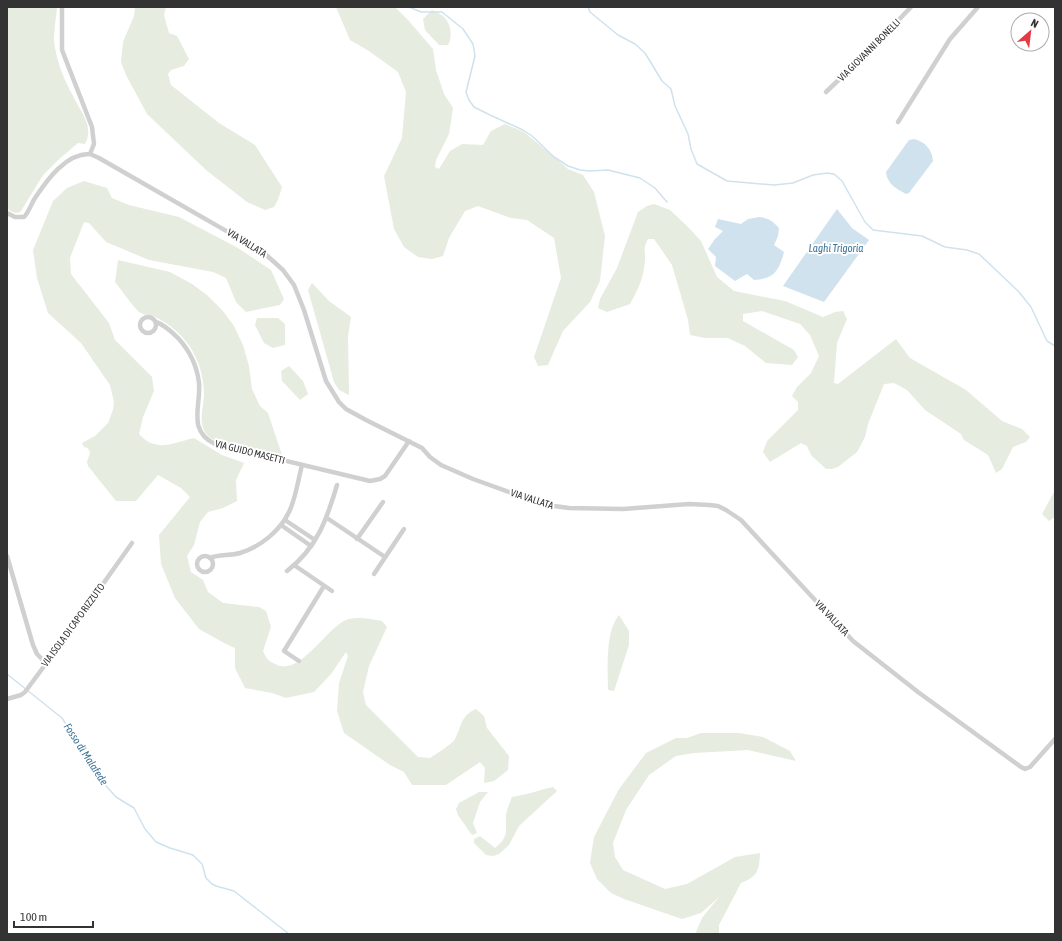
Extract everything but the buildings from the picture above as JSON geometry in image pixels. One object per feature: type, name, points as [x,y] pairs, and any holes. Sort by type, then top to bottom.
[{"type":"street","points":[[7,213],[15,217],[24,217],[47,181],[59,169],[76,156],[90,154],[94,144],[93,132],[62,50],[62,7]]},
{"type":"street","name":"VIA GIOVANNI BONELLI","points":[[826,92],[872,48],[911,7]]},
{"type":"street","points":[[898,122],[950,39],[978,7]]},
{"type":"street","name":"VIA VALLATA","points":[[90,154],[263,252],[275,261],[290,277],[294,285],[304,310],[326,382],[334,396],[346,409],[422,448],[430,457],[455,472],[548,505],[569,508],[614,509],[689,504],[714,505],[722,508],[740,520],[853,641],[918,692],[1021,767],[1025,769],[1030,767],[1055,739]]},
{"type":"street","name":"VIA GUIDO MASETTI","points":[[156,322],[165,327],[178,338],[193,361],[199,384],[197,420],[200,430],[205,438],[212,442],[302,465],[375,481],[385,476],[409,441]]},
{"type":"street","points":[[210,558],[247,551],[265,540],[281,525],[292,506],[302,465]]},
{"type":"street","points":[[287,571],[294,566],[322,530],[337,485]]},
{"type":"street","points":[[357,539],[382,502]]},
{"type":"street","points":[[327,518],[385,557]]},
{"type":"street","points":[[285,520],[315,540]]},
{"type":"street","points":[[281,525],[311,546]]},
{"type":"street","points":[[374,574],[404,529]]},
{"type":"street","name":"VIA ISOLA DI CAPO RIZZUTO","points":[[7,699],[21,695],[30,685],[132,543]]},
{"type":"street","points":[[7,556],[33,645],[37,654],[46,663]]},
{"type":"street","points":[[294,566],[332,591]]},
{"type":"street","points":[[299,661],[284,651],[324,586]]},
{"type":"shaded area","points":[[7,7],[57,7],[54,41],[57,55],[61,70],[85,119],[88,131],[88,138],[85,144],[78,143],[43,175],[21,211],[17,213],[12,212],[7,208]]},
{"type":"shaded area","points":[[135,7],[166,7],[164,15],[169,33],[177,36],[189,59],[184,66],[171,70],[168,74],[171,85],[219,123],[255,145],[282,187],[274,207],[265,210],[247,202],[206,170],[147,114],[126,75],[121,62],[123,42],[134,16]]},
{"type":"shaded area","points":[[336,7],[395,7],[433,49],[436,70],[444,94],[453,108],[449,134],[436,160],[435,167],[439,169],[450,151],[462,144],[483,145],[491,131],[505,124],[524,132],[568,169],[583,175],[594,192],[605,236],[600,281],[590,302],[563,331],[548,365],[538,366],[534,357],[561,278],[554,238],[527,220],[511,218],[478,206],[465,211],[449,238],[443,256],[432,259],[418,257],[404,247],[394,229],[384,176],[402,138],[406,92],[398,72],[369,51],[350,40]]},
{"type":"shaded area","points":[[432,10],[443,16],[450,27],[451,34],[448,45],[439,45],[425,30],[423,19]]},
{"type":"shaded area","points":[[84,181],[107,188],[112,198],[129,205],[179,217],[238,248],[271,270],[284,299],[280,305],[246,312],[236,302],[226,278],[213,272],[149,260],[106,242],[89,223],[84,222],[70,258],[71,274],[109,323],[115,340],[152,377],[154,391],[143,417],[139,434],[145,440],[158,445],[172,444],[194,438],[222,455],[244,463],[236,480],[237,501],[223,508],[208,512],[200,522],[194,545],[187,556],[191,572],[203,580],[208,592],[223,603],[259,607],[266,611],[271,627],[263,651],[266,657],[275,664],[284,666],[293,664],[302,659],[338,625],[346,620],[359,618],[382,621],[387,627],[369,666],[363,692],[366,705],[418,757],[430,758],[455,739],[464,718],[476,709],[484,716],[487,728],[509,756],[508,770],[494,781],[484,783],[485,768],[480,762],[446,785],[412,785],[404,772],[390,765],[344,733],[337,711],[339,683],[348,656],[346,652],[331,674],[314,692],[286,698],[272,693],[245,688],[235,668],[235,648],[199,629],[175,598],[161,564],[159,535],[190,497],[181,488],[158,475],[136,501],[116,501],[88,466],[87,462],[90,453],[88,448],[84,447],[82,443],[95,436],[108,423],[113,410],[114,402],[110,385],[81,343],[48,313],[37,278],[33,250],[53,201],[67,188]]},
{"type":"shaded area","points":[[654,204],[670,210],[701,241],[717,277],[734,291],[785,301],[823,317],[835,312],[843,311],[847,319],[837,343],[834,383],[838,384],[896,339],[910,358],[966,390],[1002,421],[1022,429],[1030,437],[1026,442],[1013,447],[1002,469],[996,473],[988,455],[964,440],[961,434],[925,410],[907,390],[894,383],[884,384],[868,424],[865,437],[857,452],[838,467],[826,469],[811,455],[807,446],[801,443],[770,462],[763,452],[767,441],[798,410],[798,402],[792,396],[797,387],[811,373],[819,356],[810,335],[800,324],[762,311],[743,314],[743,321],[794,350],[798,357],[792,365],[766,363],[745,346],[728,338],[705,338],[690,335],[688,320],[672,265],[654,239],[648,239],[646,243],[642,278],[630,304],[607,312],[598,308],[600,299],[617,268],[638,212],[647,206]]},
{"type":"shaded area","points":[[118,260],[170,272],[192,284],[207,295],[223,311],[234,326],[243,345],[249,366],[252,389],[260,406],[268,413],[283,458],[215,441],[208,436],[202,425],[204,391],[202,378],[193,351],[184,338],[166,323],[153,316],[141,313],[132,304],[115,282]]},
{"type":"shaded area","points":[[312,283],[329,301],[351,317],[348,336],[349,395],[339,390],[334,382],[308,290]]},
{"type":"shaded area","points":[[257,318],[278,318],[285,324],[285,345],[273,348],[264,343],[255,325]]},
{"type":"shaded area","points":[[289,366],[303,381],[308,394],[300,400],[282,381],[281,371]]},
{"type":"shaded area","points":[[1055,490],[1055,517],[1049,521],[1042,514]]},
{"type":"shaded area","points":[[619,615],[629,631],[629,645],[614,691],[608,690],[608,651],[611,631]]},
{"type":"shaded area","points":[[701,733],[739,733],[763,737],[790,751],[796,761],[748,750],[694,753],[676,756],[649,775],[626,810],[613,843],[615,857],[623,870],[665,889],[687,884],[735,857],[760,853],[758,869],[751,878],[741,883],[719,925],[719,934],[696,934],[696,932],[702,918],[719,897],[701,913],[682,919],[611,893],[597,879],[590,863],[594,837],[619,789],[646,753],[676,738],[687,738]]},
{"type":"shaded area","points":[[553,787],[557,791],[519,826],[509,845],[499,854],[493,856],[486,855],[474,843],[474,839],[480,836],[495,848],[505,837],[506,815],[512,797]]},
{"type":"shaded area","points":[[479,792],[488,792],[480,802],[473,823],[477,833],[472,835],[458,815],[456,809],[459,803]]},
{"type":"water","points":[[914,139],[927,147],[931,153],[933,161],[909,193],[906,194],[890,183],[886,172],[909,140]]},
{"type":"water","name":"Laghi Trigoria","points":[[837,209],[852,228],[869,240],[824,302],[783,286]]},
{"type":"water","points":[[759,217],[770,220],[779,228],[778,236],[774,245],[784,252],[780,264],[778,269],[767,278],[754,280],[747,274],[735,281],[715,266],[716,257],[708,249],[723,231],[715,227],[718,219],[741,224],[748,219]]},
{"type":"waterway","points":[[409,7],[421,12],[442,12],[463,29],[473,44],[475,56],[466,92],[474,107],[523,130],[532,136],[554,157],[568,166],[580,170],[608,170],[640,178],[655,188],[667,202]]},
{"type":"waterway","points":[[588,7],[590,12],[618,35],[635,44],[645,53],[662,81],[671,89],[675,106],[688,134],[691,149],[697,164],[727,181],[774,185],[793,183],[813,175],[827,173],[834,174],[842,181],[865,222],[873,230],[922,236],[945,247],[967,250],[979,254],[1019,292],[1031,307],[1047,341],[1055,346]]},
{"type":"waterway","name":"Fosso di Malafede","points":[[7,674],[62,718],[107,787],[116,797],[134,808],[145,829],[156,842],[193,855],[202,864],[206,878],[212,884],[234,891],[289,934]]}]
